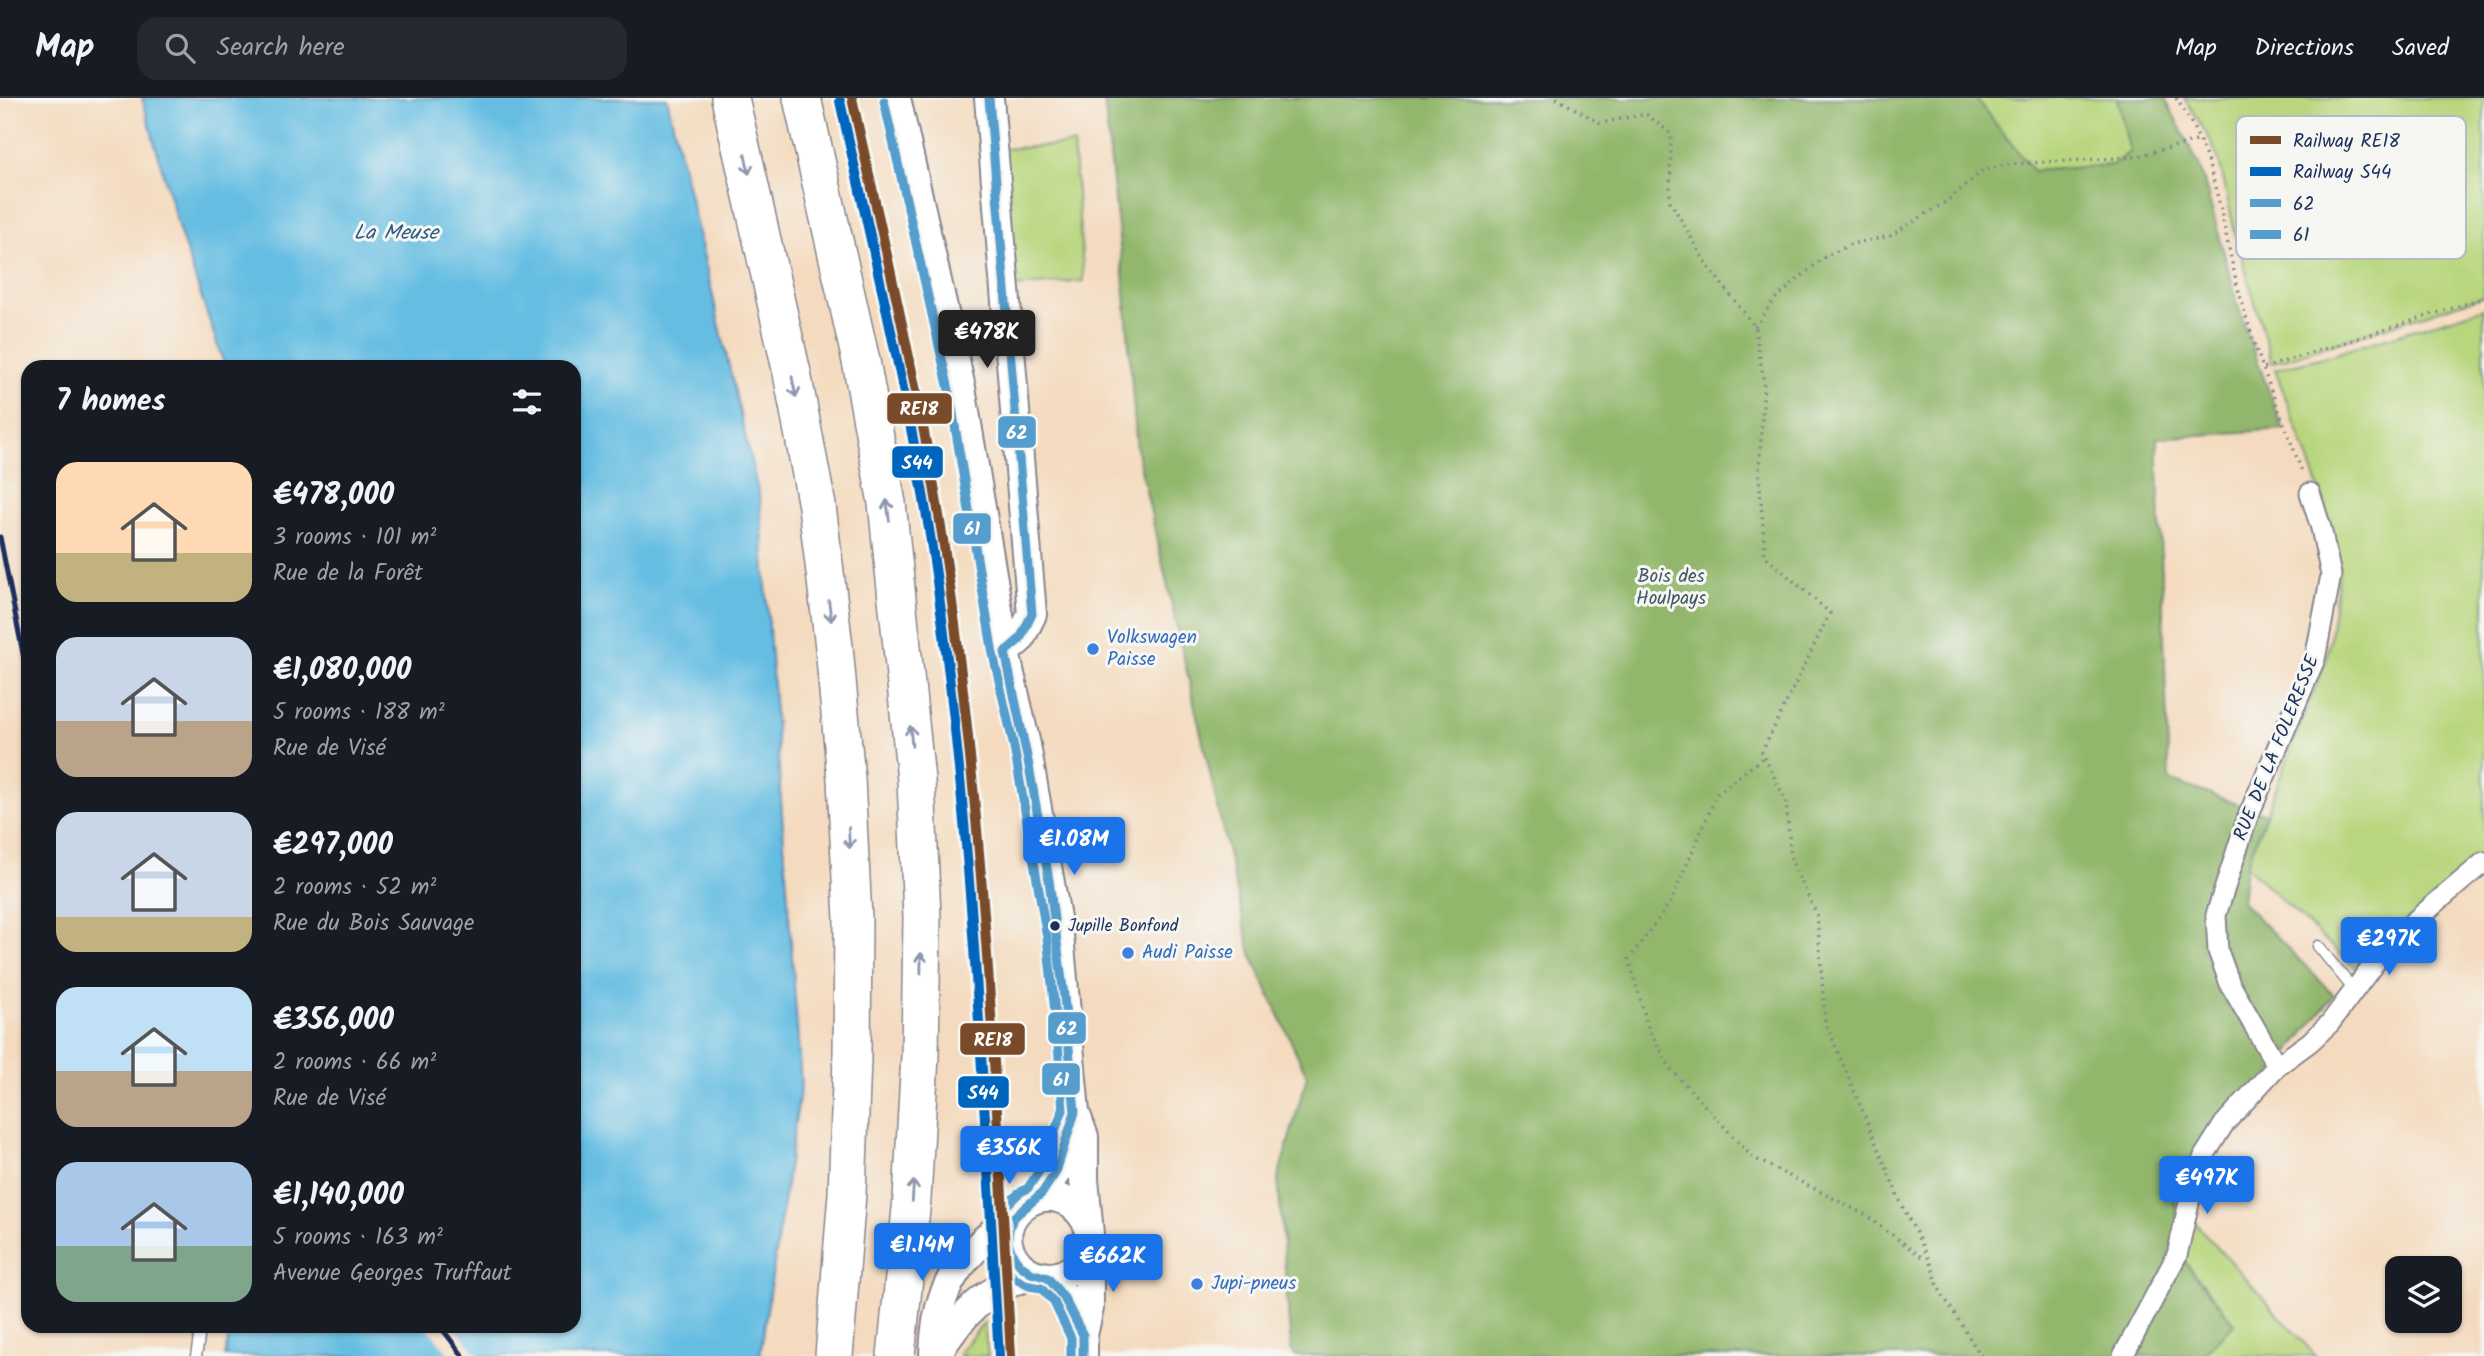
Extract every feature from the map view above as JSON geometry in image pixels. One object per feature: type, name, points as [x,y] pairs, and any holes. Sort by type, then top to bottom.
[{"type":"highway","points":[[730,98],[792,373],[817,506],[846,779],[853,919],[852,1058],[847,1194],[834,1356]]},
{"type":"highway","points":[[802,98],[861,360],[887,503],[916,780],[922,917],[920,1056],[912,1199],[896,1356]]},
{"type":"main road","points":[[896,98],[961,388],[1005,652],[1026,745],[1059,935],[1075,1112],[1084,1138],[1089,1308],[1083,1346]]},
{"type":"main road","points":[[989,98],[1032,614],[1020,639],[1005,652]]},
{"type":"main road","points":[[935,1356],[935,1326],[944,1293],[957,1268],[981,1241],[1025,1206],[1055,1173],[1063,1157],[1066,1136],[1075,1112]]},
{"type":"main road","points":[[935,1356],[955,1326],[1002,1285],[1030,1274],[1069,1272],[1080,1262],[1087,1235],[1079,1211],[1068,1201],[1053,1197],[1025,1206],[1008,1236],[1010,1251],[1030,1274],[1064,1295],[1083,1346]]},
{"type":"street","name":"RUE DE LA FOLERESSE","points":[[2277,1066],[2230,984],[2218,951],[2217,915],[2246,819],[2315,659],[2331,575],[2310,493]]},
{"type":"street","points":[[2123,1356],[2177,1255],[2191,1194],[2204,1156],[2224,1124],[2277,1066],[2310,1042],[2330,1023],[2391,941],[2484,862]]},
{"type":"lane","points":[[2318,946],[2354,990]]},
{"type":"lane","points":[[196,1356],[200,1333]]},
{"type":"path","points":[[1556,98],[1600,123],[1646,114],[1671,134],[1670,201],[1707,265],[1755,327],[1764,383],[1759,473],[1765,556],[1830,613],[1762,752],[1786,801],[1791,860],[1816,915],[1825,1021],[1901,1203],[1930,1261],[1939,1289],[1981,1356]]},
{"type":"path","points":[[2176,98],[2200,140],[2213,172],[2241,300],[2310,493]]},
{"type":"path","points":[[1755,327],[1774,300],[1824,258],[1851,244],[1890,236],[1947,201],[1983,170],[2012,164],[2134,158],[2200,140]]},
{"type":"path","points":[[2264,368],[2484,298]]},
{"type":"path","points":[[1762,758],[1717,794],[1671,902],[1629,959],[1649,1030],[1671,1069],[1752,1157],[1864,1214],[1922,1257]]},
{"type":"green space","name":"Bois des Houlpays","points":[[1104,98],[1975,98],[2033,171],[2112,165],[2130,152],[2117,98],[2165,98],[2200,167],[2243,322],[2283,429],[2157,438],[2169,780],[2266,814],[2246,866],[2242,902],[2334,995],[2174,1200],[2185,1262],[2235,1324],[2201,1356],[1295,1356],[1291,1349],[1278,1178],[1307,1076],[1251,954],[1137,451],[1125,293]]},
{"type":"green space","points":[[1975,98],[2117,98],[2130,152],[2112,165],[2033,171]]},
{"type":"green space","points":[[2184,98],[2484,98],[2484,296],[2272,363],[2242,259],[2466,259],[2466,116],[2236,116],[2236,237],[2220,164],[2210,139]]},
{"type":"green space","points":[[1073,144],[1084,281],[1015,287],[1004,149]]},
{"type":"green space","points":[[2484,308],[2484,852],[2356,969],[2246,866],[2327,657],[2339,573],[2326,507],[2275,369],[2328,356]]},
{"type":"green space","points":[[2174,1200],[2316,1356],[2201,1356],[2235,1324],[2185,1262]]},
{"type":"green space","points":[[984,1323],[988,1356],[959,1356],[961,1350]]},
{"type":"water","name":"La Meuse","points":[[142,98],[667,98],[760,500],[801,1084],[760,1356],[225,1356],[229,1333],[581,1333],[581,360],[223,360],[180,233]]},
{"type":"pier","points":[[432,1333],[460,1333],[479,1356],[451,1356]]},
{"type":"railway","points":[[0,537],[21,644]]},
{"type":"railway","points":[[445,1333],[463,1356]]},
{"type":"rail line","name":"RE18","points":[[852,98],[905,338],[949,580],[972,773],[988,967],[1011,1356]]},
{"type":"rail line","name":"S44","points":[[840,101],[893,340],[937,581],[960,774],[976,968],[999,1356]]},
{"type":"transit line","name":"62","points":[[989,98],[1032,614],[1020,639],[1005,652]]},
{"type":"transit line","name":"61","points":[[884,101],[949,390],[993,654],[1014,747],[1047,937],[1057,1031],[1063,1110],[1054,1133],[1051,1153],[1028,1188],[1005,1207],[997,1224],[997,1245],[1002,1263],[1014,1278],[1029,1286],[1041,1288],[1054,1302],[1071,1338],[1071,1356]]},
{"type":"transit line","name":"62","points":[[1005,652],[1049,880],[1075,1112],[1056,1172],[1042,1193],[1013,1218],[1008,1242],[1020,1265],[1031,1273],[1048,1278],[1064,1298],[1083,1335],[1083,1356]]},
{"type":"place","name":"Volkswagen Paisse","points":[[1093,649]]},
{"type":"place","name":"Jupille Bonfond","points":[[1055,926]]},
{"type":"place","name":"Audi Paisse","points":[[1128,953]]},
{"type":"place","name":"Jupi-pneus","points":[[1197,1284]]}]
